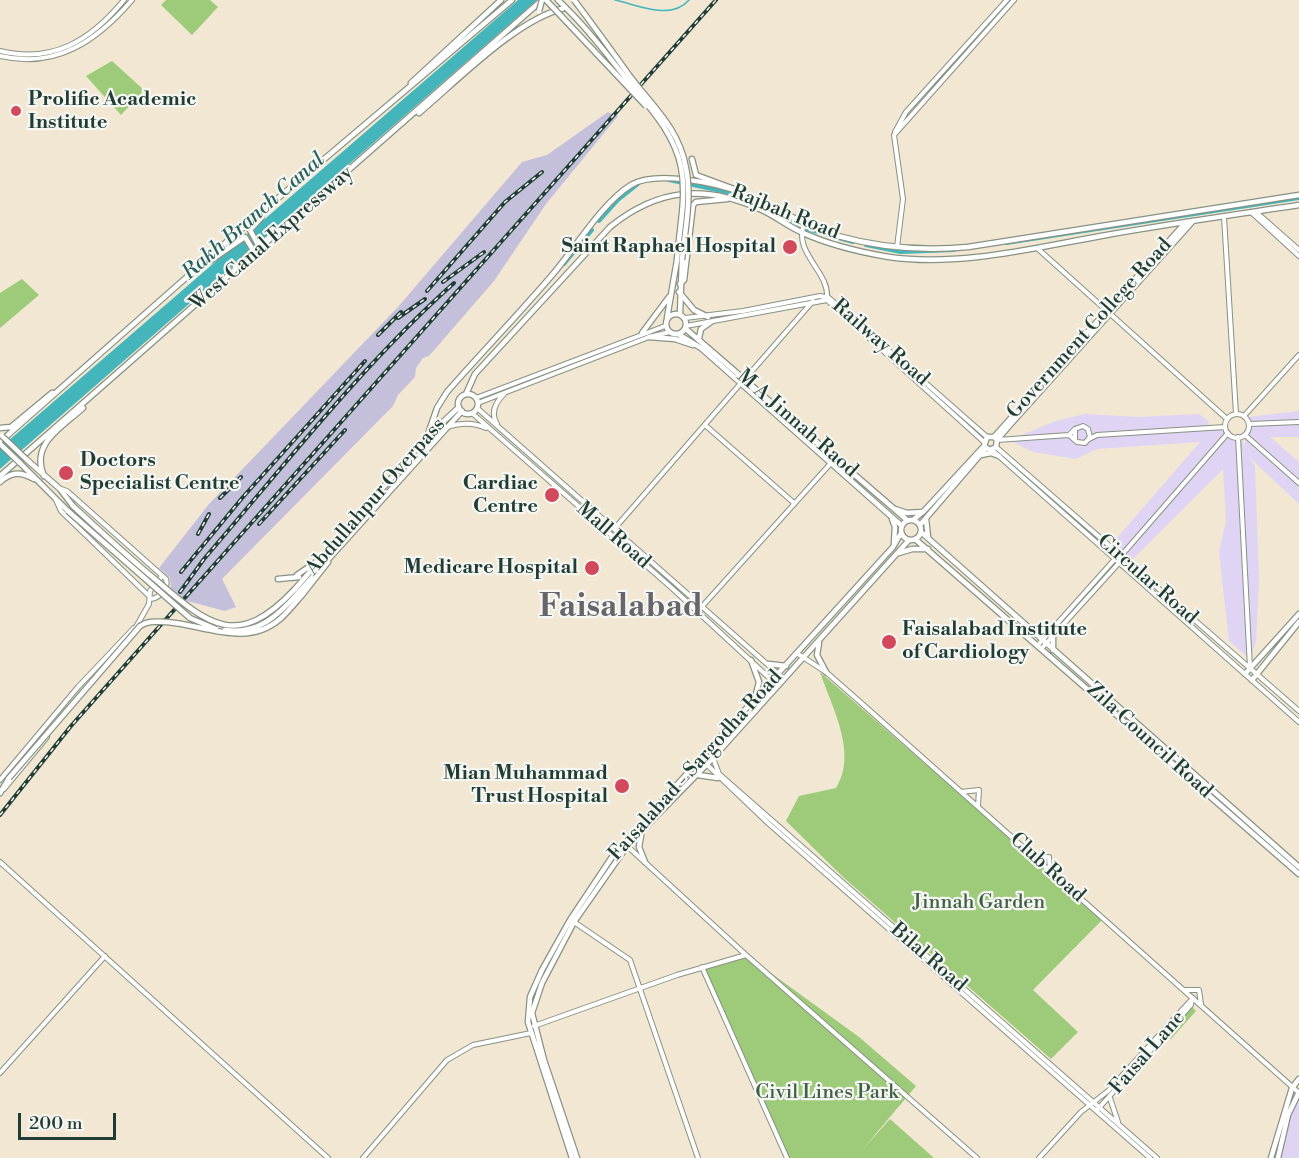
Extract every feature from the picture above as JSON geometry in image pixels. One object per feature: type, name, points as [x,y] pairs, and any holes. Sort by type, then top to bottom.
[{"type":"main road","points":[[0,53],[44,54],[63,50],[92,33],[124,0]]},
{"type":"main road","points":[[0,53],[48,58],[69,52],[98,35],[132,0]]},
{"type":"main road","points":[[386,108],[503,0]]},
{"type":"main road","points":[[298,592],[278,616],[256,628],[240,631],[213,629],[190,618],[68,511],[0,443],[512,0]]},
{"type":"main road","points":[[379,144],[528,22],[539,11],[543,0],[637,99],[653,111]]},
{"type":"main road","name":"West Canal Expressway","points":[[0,476],[543,0]]},
{"type":"main road","points":[[558,0],[591,32],[653,111],[672,140],[681,167],[680,314]]},
{"type":"main road","points":[[574,0],[631,77],[662,114],[679,144],[688,188],[679,260],[665,326]]},
{"type":"main road","points":[[897,248],[903,199],[894,135],[906,112],[1007,0]]},
{"type":"main road","points":[[894,135],[1014,0]]},
{"type":"main road","points":[[528,22],[549,11],[566,8]]},
{"type":"main road","points":[[692,159],[696,175],[728,185],[737,191]]},
{"type":"main road","name":"Rajbah Road","points":[[427,437],[439,404],[463,374],[603,213],[631,186],[645,180],[669,178],[737,191],[803,228],[867,243],[897,248],[928,249],[968,247],[1299,195]]},
{"type":"main road","points":[[194,273],[247,235],[251,228],[287,193]]},
{"type":"main road","name":"Rajbah Road","points":[[460,409],[459,400],[466,394],[471,381],[609,227],[632,210],[680,193],[730,199],[866,252],[912,259],[940,259],[1036,248],[1130,230],[1299,204]]},
{"type":"main road","points":[[680,284],[684,280],[693,204],[730,199]]},
{"type":"main road","points":[[255,244],[262,243],[302,212]]},
{"type":"main road","points":[[1253,212],[1299,250]]},
{"type":"main road","points":[[1253,212],[1299,256]]},
{"type":"main road","points":[[1224,217],[1236,414]]},
{"type":"main road","points":[[1108,313],[1194,220]]},
{"type":"main road","points":[[1128,222],[1130,230]]},
{"type":"main road","name":"Government College Road","points":[[995,439],[1186,222]]},
{"type":"main road","points":[[1172,225],[1176,232]]},
{"type":"main road","points":[[803,228],[803,247],[825,285],[827,299]]},
{"type":"main road","points":[[247,235],[255,244]]},
{"type":"main road","points":[[866,252],[867,243]]},
{"type":"main road","points":[[210,294],[252,251],[255,244]]},
{"type":"main road","points":[[1036,248],[1227,419]]},
{"type":"main road","points":[[679,292],[694,310],[709,319]]},
{"type":"main road","points":[[642,333],[670,295]]},
{"type":"main road","name":"Railway Road","points":[[709,319],[827,299]]},
{"type":"main road","name":"Railway Road","points":[[685,318],[709,319],[827,299]]},
{"type":"main road","name":"Railway Road","points":[[827,299],[985,443]]},
{"type":"main road","points":[[615,528],[813,301]]},
{"type":"main road","points":[[667,318],[673,314],[680,314],[685,318],[686,328]]},
{"type":"main road","points":[[678,334],[686,328],[709,319]]},
{"type":"main road","points":[[699,339],[701,329],[709,319]]},
{"type":"main road","points":[[511,321],[517,327]]},
{"type":"main road","points":[[460,409],[471,413],[477,403],[642,333],[665,326]]},
{"type":"main road","points":[[665,326],[670,332]]},
{"type":"main road","name":"M A Jinnah Raod","points":[[686,328],[831,462],[888,509],[910,520]]},
{"type":"main road","points":[[477,403],[670,332],[678,334],[701,348],[743,381]]},
{"type":"main road","points":[[0,428],[7,428],[16,423],[121,336]]},
{"type":"main road","points":[[649,338],[675,339],[701,348]]},
{"type":"main road","points":[[44,476],[39,461],[43,446],[141,352]]},
{"type":"main road","points":[[1245,417],[1299,355]]},
{"type":"main road","points":[[463,374],[471,381]]},
{"type":"main road","name":"M A Jinnah Raod","points":[[743,381],[888,509],[902,526]]},
{"type":"main road","points":[[499,428],[494,418],[494,411],[497,401],[506,391]]},
{"type":"main road","points":[[466,394],[477,403]]},
{"type":"main road","name":"Mall Road","points":[[477,403],[499,428],[704,606],[784,679]]},
{"type":"main road","name":"Abdullahpur Overpass","points":[[298,592],[304,580],[427,437],[460,409]]},
{"type":"main road","name":"Abdullahpur Overpass","points":[[298,592],[446,428],[460,409]]},
{"type":"main road","name":"Mall Road","points":[[471,413],[698,611],[778,686]]},
{"type":"main road","points":[[1236,414],[1245,417],[1249,424],[1245,435],[1238,437],[1228,433],[1225,427],[1227,419],[1236,414]]},
{"type":"main road","points":[[1249,424],[1299,422]]},
{"type":"main road","points":[[446,428],[462,423],[477,424],[492,431]]},
{"type":"main road","points":[[705,424],[794,503]]},
{"type":"main road","points":[[920,525],[921,532],[915,539],[909,540],[901,533],[902,526],[924,511],[985,443],[995,439],[1069,435],[1075,429],[1083,426],[1097,435]]},
{"type":"main road","points":[[1069,435],[1082,444],[1097,435],[1225,427]]},
{"type":"main road","points":[[1075,429],[1075,440]]},
{"type":"main road","points":[[1088,429],[1089,440]]},
{"type":"main road","points":[[1041,644],[1053,627],[1114,560],[1120,557],[1228,433]]},
{"type":"main road","points":[[1,435],[60,489],[73,506],[187,608],[211,622],[228,625],[252,623],[278,608],[298,592]]},
{"type":"main road","points":[[1245,435],[1299,483]]},
{"type":"main road","points":[[1238,437],[1250,669]]},
{"type":"main road","points":[[985,443],[994,449],[995,439]]},
{"type":"main road","points":[[920,525],[980,456],[985,443]]},
{"type":"main road","name":"Circular Road","points":[[994,449],[1299,711]]},
{"type":"main road","name":"Circular Road","points":[[994,449],[1118,564],[1299,722]]},
{"type":"main road","points":[[980,456],[991,453],[999,456]]},
{"type":"main road","points":[[698,611],[831,462]]},
{"type":"main road","points":[[0,482],[17,473],[41,483]]},
{"type":"main road","points":[[54,497],[62,511],[150,597],[158,597],[167,581],[67,491],[60,489]]},
{"type":"main road","points":[[888,509],[907,513],[924,511]]},
{"type":"main road","points":[[888,509],[895,527],[893,547]]},
{"type":"main road","points":[[926,519],[928,539]]},
{"type":"main road","points":[[910,520],[920,525]]},
{"type":"main road","name":"Zila Council Road","points":[[921,532],[1032,632],[1041,644],[1053,651],[1299,874]]},
{"type":"main road","name":"Faisalabad - Sargodha Road","points":[[577,1158],[533,1026],[534,1002],[574,922],[626,844],[712,759],[820,640],[889,558],[901,533]]},
{"type":"main road","name":"Zila Council Road","points":[[915,539],[1041,644],[1299,867]]},
{"type":"main road","name":"Faisalabad - Sargodha Road","points":[[572,1158],[531,1033],[527,1008],[542,970],[570,920],[626,844],[786,666],[909,540]]},
{"type":"main road","points":[[889,558],[905,550],[928,549]]},
{"type":"main road","points":[[278,579],[297,575],[325,556]]},
{"type":"main road","points":[[1041,644],[1053,635],[1118,564],[1120,557]]},
{"type":"main road","points":[[297,575],[304,580]]},
{"type":"main road","points":[[0,793],[130,638],[162,576]]},
{"type":"main road","points":[[0,793],[9,778],[128,637],[145,623],[183,623],[231,635],[248,634],[279,620],[298,592]]},
{"type":"main road","points":[[1245,674],[1299,614]]},
{"type":"main road","points":[[1252,680],[1299,622]]},
{"type":"main road","points":[[0,780],[78,687],[135,626]]},
{"type":"main road","points":[[1032,632],[1053,627]]},
{"type":"main road","points":[[1053,635],[1053,651]]},
{"type":"main road","points":[[820,640],[817,655],[826,672]]},
{"type":"main road","name":"Club Road","points":[[798,654],[826,672],[1299,1092]]},
{"type":"main road","points":[[752,660],[759,682],[754,701]]},
{"type":"main road","points":[[769,664],[786,666]]},
{"type":"main road","name":"Bilal Road","points":[[710,750],[719,774],[1079,1093]]},
{"type":"main road","name":"Bilal Road","points":[[701,759],[718,778],[1156,1158]]},
{"type":"main road","points":[[692,778],[700,773],[718,778]]},
{"type":"main road","points":[[961,792],[979,790],[978,807]]},
{"type":"main road","points":[[644,828],[639,847],[645,862]]},
{"type":"main road","points":[[626,844],[746,955],[977,1158]]},
{"type":"main road","points":[[1036,858],[1049,857],[1050,871]]},
{"type":"main road","points":[[0,862],[328,1158]]},
{"type":"main road","points":[[574,922],[626,956],[640,988],[698,1158]]},
{"type":"main road","points":[[533,1026],[702,967],[746,955]]},
{"type":"main road","points":[[0,1073],[105,956]]},
{"type":"main road","points":[[702,967],[787,1158]]},
{"type":"main road","points":[[1184,990],[1199,990],[1201,1005]]},
{"type":"main road","name":"Faisal Lane","points":[[1095,1111],[1191,1005],[1193,998]]},
{"type":"main road","name":"Faisal Lane","points":[[1039,1158],[1081,1112],[1100,1099],[1193,998]]},
{"type":"main road","points":[[363,1158],[447,1060],[473,1045],[531,1033]]},
{"type":"main road","points":[[1271,1158],[1292,1088],[1299,1079]]},
{"type":"main road","points":[[1278,1158],[1288,1115],[1299,1092]]},
{"type":"main road","points":[[1081,1112],[1079,1093],[1100,1099]]},
{"type":"main road","points":[[1110,1097],[1119,1124]]},
{"type":"main road","name":"Bilal Road","points":[[1092,1104],[1095,1111],[1150,1158]]},
{"type":"shaded area","points":[[608,112],[618,116],[546,204],[494,281],[429,356],[423,358],[416,368],[415,377],[398,395],[393,406],[222,579],[236,607],[225,611],[187,601],[171,589],[170,578],[159,568],[209,504],[398,307],[522,162],[547,155]]},
{"type":"shaded area","points":[[1299,411],[1299,437],[1270,437],[1299,462],[1299,504],[1249,457],[1255,466],[1259,579],[1256,641],[1250,659],[1229,641],[1219,552],[1226,521],[1223,469],[1128,564],[1109,547],[1200,442],[1097,449],[1076,459],[1033,452],[1009,440],[1056,421],[1085,414],[1139,417],[1199,414],[1208,421],[1209,427],[1225,427],[1234,437],[1242,437],[1245,448],[1245,435],[1250,425],[1253,426],[1248,417]]},
{"type":"shaded area","points":[[1299,1097],[1299,1158],[1281,1158],[1291,1116]]},
{"type":"green space","points":[[166,0],[210,0],[218,7],[192,35],[161,5]]},
{"type":"green space","points":[[112,61],[144,90],[121,115],[86,76]]},
{"type":"green space","points":[[22,279],[39,295],[0,328],[0,293]]},
{"type":"green space","name":"Jinnah Garden","points":[[820,672],[1103,919],[1033,990],[1078,1032],[1051,1059],[843,877],[786,821],[799,796],[836,788],[842,774],[844,745],[841,730]]},
{"type":"green space","name":"Civil Lines Park","points":[[746,955],[859,1037],[916,1086],[863,1149],[890,1119],[934,1158],[787,1158],[702,967]]},
{"type":"green space","points":[[1192,1007],[1196,1011],[1171,1039],[1166,1036]]},
{"type":"water","points":[[518,0],[537,0],[0,469],[0,448]]},
{"type":"waterway","points":[[615,0],[664,11],[673,10],[689,0]]},
{"type":"waterway","points":[[669,180],[741,195]]},
{"type":"waterway","points":[[599,221],[618,200],[638,184]]},
{"type":"waterway","points":[[1006,243],[1299,198]]},
{"type":"waterway","points":[[764,205],[807,229],[853,242]]},
{"type":"waterway","points":[[564,264],[592,230]]},
{"type":"waterway","points":[[866,245],[901,252],[954,250]]},
{"type":"railway","points":[[0,815],[71,726],[716,0]]},
{"type":"railway","points":[[427,291],[505,202],[542,172]]},
{"type":"railway","points":[[443,282],[484,252]]},
{"type":"railway","points":[[180,592],[204,559],[356,381],[454,283]]},
{"type":"railway","points":[[398,318],[425,299]]},
{"type":"railway","points":[[378,335],[401,312]]},
{"type":"railway","points":[[181,572],[243,497],[365,361]]},
{"type":"railway","points":[[259,524],[345,430]]},
{"type":"railway","points":[[220,498],[241,477]]},
{"type":"railway","points":[[198,534],[209,514]]},
{"type":"place","name":"Prolific Academic Institute","points":[[16,111]]},
{"type":"place","name":"Saint Raphael Hospital","points":[[790,247]]},
{"type":"place","name":"Doctors Specialist Centre","points":[[66,473]]},
{"type":"place","name":"Cardiac Centre","points":[[552,495]]},
{"type":"place","name":"Medicare Hospital","points":[[592,568]]},
{"type":"place","name":"Faisalabad Institute of Cardiology","points":[[889,642]]},
{"type":"place","name":"Mian Muhammad Trust Hospital","points":[[622,786]]},
{"type":"district","name":"Faisalabad","points":[[621,608]]},
{"type":"water label","name":"Rakh Branch Canal","points":[[254,217]]}]
